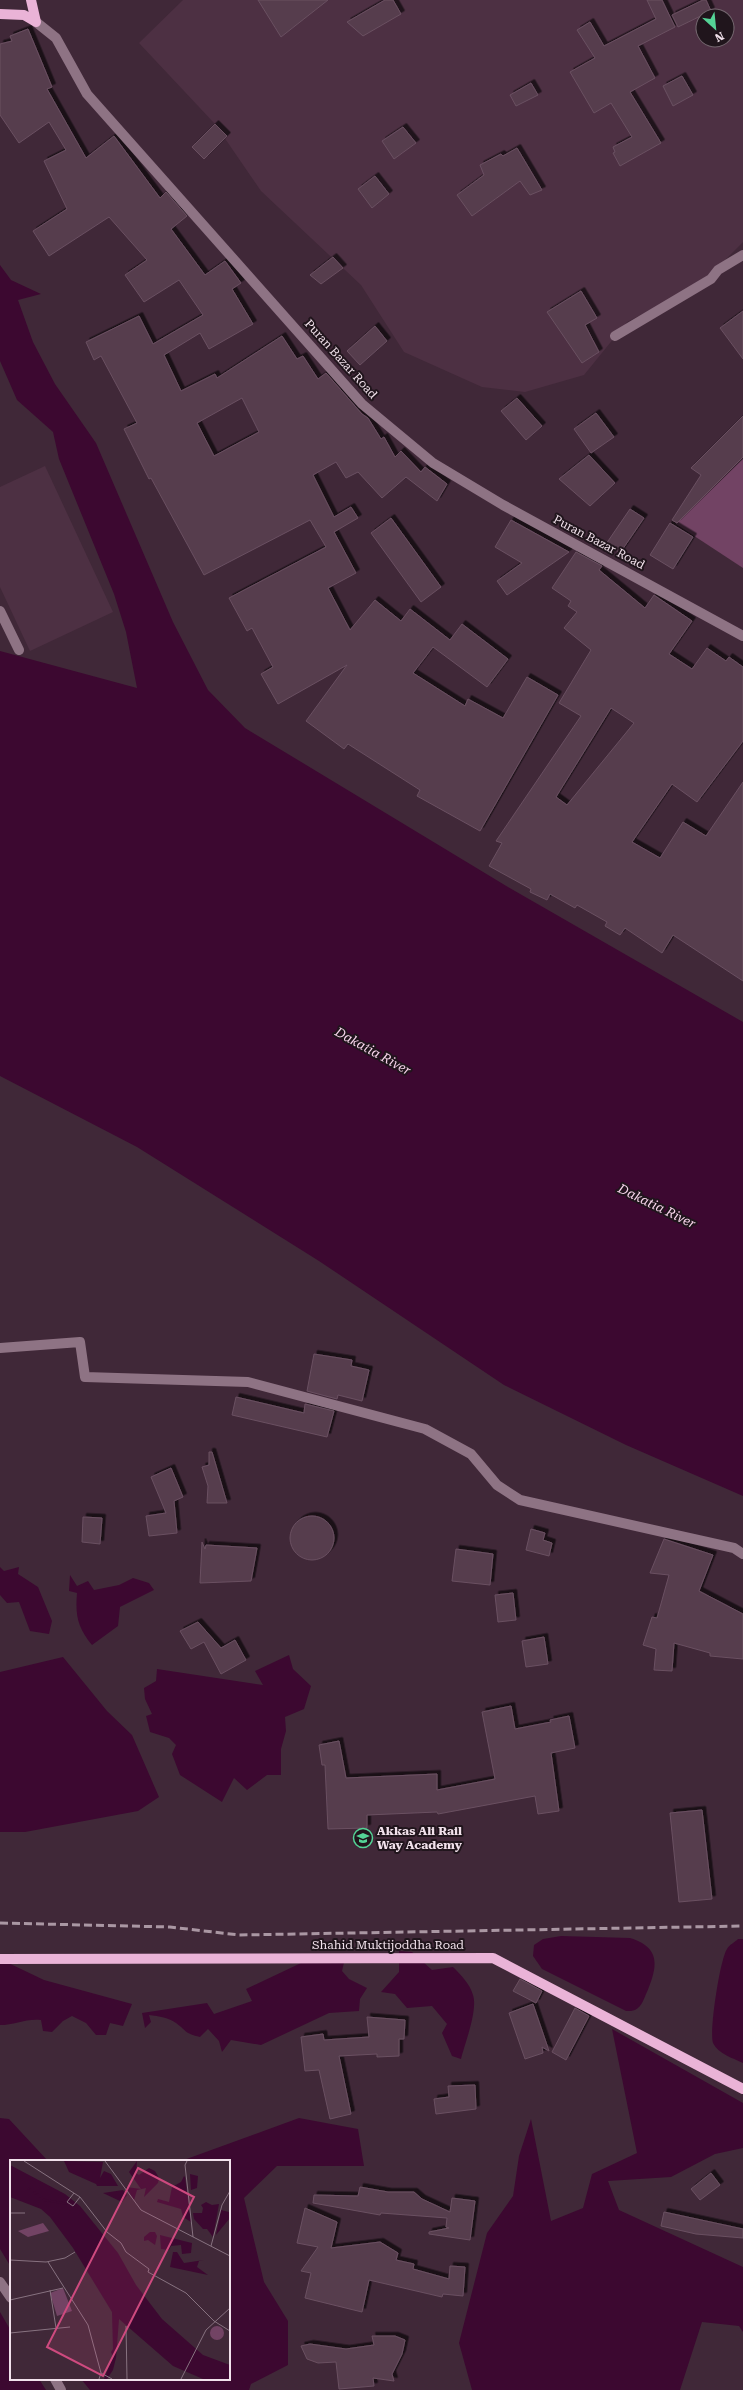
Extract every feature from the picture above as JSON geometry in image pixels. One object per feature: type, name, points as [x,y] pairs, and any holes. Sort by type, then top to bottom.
[{"type":"main road","points":[[31,0],[36,22]]},
{"type":"main road","name":"Puran Bazar Road","points":[[0,14],[24,15],[36,22]]},
{"type":"main road","name":"Shahid Muktijoddha Road","points":[[0,1959],[493,1958],[743,2089]]},
{"type":"street","name":"Puran Bazar Road","points":[[36,22],[56,38],[87,94],[362,404],[433,463],[446,471],[503,505],[743,636]]},
{"type":"street","points":[[616,336],[711,279],[718,270],[743,255]]},
{"type":"street","points":[[0,611],[19,650]]},
{"type":"street","points":[[0,1348],[80,1342],[85,1377],[248,1382],[426,1429],[471,1454],[497,1485],[520,1500],[734,1548],[743,1554]]},
{"type":"street","points":[[0,2282],[10,2297]]},
{"type":"street","points":[[56,2380],[61,2390]]},
{"type":"shaded area","points":[[183,0],[743,0],[743,242],[712,273],[672,299],[627,322],[584,375],[525,392],[482,387],[404,352],[361,285],[261,191],[215,124],[139,43]]},
{"type":"shaded area","points":[[743,459],[743,568],[676,524]]},
{"type":"shaded area","points":[[45,466],[113,612],[30,651],[0,587],[0,487]]},
{"type":"water","name":"Dakatia River","points":[[0,265],[11,280],[41,294],[18,300],[33,342],[55,384],[96,443],[173,622],[208,690],[245,728],[508,887],[743,1022],[743,1496],[626,1445],[504,1385],[319,1261],[137,1147],[0,1076],[0,651],[137,688],[126,632],[114,594],[59,459],[53,432],[17,400],[0,361]]},
{"type":"water","points":[[0,1567],[4,1571],[19,1567],[18,1574],[38,1587],[52,1621],[49,1634],[30,1631],[19,1602],[7,1603],[0,1595]]},
{"type":"water","points":[[70,1575],[77,1586],[88,1581],[94,1590],[119,1585],[133,1578],[149,1583],[154,1590],[120,1607],[118,1626],[92,1645],[83,1633],[78,1621],[77,1593],[69,1591]]},
{"type":"water","points":[[289,1655],[293,1669],[311,1686],[304,1709],[285,1717],[286,1731],[281,1749],[281,1775],[267,1775],[247,1790],[234,1778],[222,1802],[180,1775],[172,1754],[176,1745],[169,1738],[150,1732],[146,1716],[152,1714],[145,1699],[144,1688],[156,1681],[157,1669],[263,1685],[255,1671]]},
{"type":"water","points":[[63,1657],[107,1711],[132,1735],[159,1797],[138,1811],[25,1832],[0,1832],[0,1672]]},
{"type":"water","points":[[561,1936],[630,1938],[648,1947],[654,1959],[654,1967],[650,1983],[641,2005],[637,2009],[626,2011],[542,1969],[533,1956],[534,1945],[543,1939]]},
{"type":"water","points":[[738,1939],[743,1939],[743,2063],[718,2050],[713,2043],[712,2036],[714,2011],[721,1966],[727,1949]]},
{"type":"water","points":[[399,1951],[412,1952],[432,1970],[453,1967],[470,1987],[473,1995],[474,2009],[461,2059],[452,2056],[442,2033],[447,2024],[432,2006],[407,2008],[395,1994],[381,1992],[399,1972]]},
{"type":"water","points":[[346,1954],[342,1971],[349,1979],[367,1988],[360,1999],[359,2011],[329,2013],[261,2045],[231,2040],[222,2052],[219,2041],[208,2029],[200,2037],[195,2036],[170,2020],[149,2015],[151,2022],[145,2028],[142,2013],[207,2003],[214,2014],[252,2001],[246,1989],[318,1955]]},
{"type":"water","points":[[0,1959],[44,1980],[132,2004],[123,2026],[110,2023],[106,2035],[96,2035],[86,2023],[72,2016],[63,2021],[52,2032],[43,2031],[41,2020],[31,2020],[0,2025]]},
{"type":"water","points":[[612,2029],[743,2103],[743,2148],[715,2154],[671,2177],[608,2181],[619,2210],[743,2267],[743,2332],[739,2326],[702,2322],[680,2390],[472,2390],[459,2343],[487,2233],[513,2196],[519,2156],[531,2119],[551,2221],[583,2208],[592,2174],[637,2153]]},
{"type":"water","points":[[0,2118],[9,2119],[47,2160],[10,2160],[10,2265],[0,2249]]},
{"type":"water","points":[[299,2118],[358,2129],[364,2166],[277,2166],[244,2198],[264,2282],[288,2321],[288,2365],[251,2384],[249,2390],[90,2390],[82,2380],[230,2380],[230,2160],[184,2160]]},
{"type":"water","points":[[0,2312],[10,2329],[10,2380],[40,2380],[46,2390],[0,2390]]},
{"type":"building","points":[[258,0],[328,0],[281,37]]},
{"type":"building","points":[[385,0],[393,0],[401,14],[363,36],[347,22]]},
{"type":"building","points":[[647,0],[662,0],[675,27],[638,46],[655,78],[630,92],[661,143],[620,166],[613,153],[615,152],[613,147],[632,137],[611,103],[594,113],[570,72],[595,58],[577,30],[590,22],[604,46],[656,19]]},
{"type":"building","points":[[703,0],[706,0],[710,8],[695,8],[695,19],[678,27],[672,15]]},
{"type":"building","points":[[28,29],[52,87],[47,89],[86,158],[114,136],[160,198],[166,192],[187,216],[171,229],[205,275],[225,261],[241,283],[232,289],[253,324],[209,349],[200,333],[164,355],[181,391],[215,374],[217,378],[282,336],[297,359],[303,356],[318,379],[326,373],[362,414],[368,418],[381,439],[384,437],[395,457],[401,451],[421,472],[425,467],[447,484],[437,501],[406,477],[382,498],[358,472],[346,478],[336,462],[313,475],[334,517],[351,507],[358,518],[334,532],[356,573],[328,588],[350,630],[375,600],[401,621],[410,609],[450,640],[462,624],[508,659],[487,687],[433,647],[413,673],[465,706],[468,699],[503,718],[527,677],[558,695],[480,831],[417,796],[420,790],[348,744],[344,749],[306,721],[347,665],[278,704],[261,674],[273,667],[252,628],[247,631],[229,598],[326,547],[310,520],[204,575],[151,478],[149,479],[124,429],[137,423],[101,356],[94,360],[86,342],[139,316],[153,344],[203,315],[179,280],[144,302],[125,275],[147,260],[109,217],[49,256],[33,231],[67,209],[44,161],[66,150],[49,122],[19,143],[0,115],[0,44],[12,41],[10,36]],"holes":[[[242,398],[259,432],[214,456],[197,423]]]},
{"type":"building","points":[[682,76],[693,95],[673,106],[663,86]]},
{"type":"building","points":[[531,83],[538,95],[516,106],[510,95]]},
{"type":"building","points":[[215,124],[227,136],[204,159],[192,147]]},
{"type":"building","points":[[403,127],[416,143],[394,159],[382,141]]},
{"type":"building","points":[[517,148],[542,190],[530,195],[520,181],[472,216],[457,195],[484,175],[480,165],[501,154],[503,156]]},
{"type":"building","points":[[375,176],[389,194],[372,208],[358,189]]},
{"type":"building","points":[[333,257],[343,268],[321,284],[310,275]]},
{"type":"building","points":[[581,291],[597,318],[585,325],[599,352],[582,363],[547,312]]},
{"type":"building","points":[[743,311],[743,359],[720,328]]},
{"type":"building","points":[[375,326],[387,341],[360,365],[347,351]]},
{"type":"building","points":[[517,398],[542,426],[526,440],[501,411]]},
{"type":"building","points":[[596,413],[614,437],[591,453],[574,429]]},
{"type":"building","points":[[743,416],[743,457],[677,523],[672,520],[701,475],[691,468]]},
{"type":"building","points":[[589,455],[615,483],[590,506],[559,479]]},
{"type":"building","points":[[630,509],[644,518],[620,553],[606,544]]},
{"type":"building","points":[[391,518],[441,587],[421,602],[371,533]]},
{"type":"building","points":[[511,520],[569,552],[507,595],[497,581],[522,563],[495,547]]},
{"type":"building","points":[[670,523],[693,537],[673,569],[650,555]]},
{"type":"building","points":[[576,552],[602,566],[599,570],[645,608],[654,595],[692,621],[669,654],[692,669],[707,648],[726,661],[729,657],[743,667],[743,741],[697,802],[672,784],[632,842],[660,858],[683,822],[706,836],[743,782],[743,981],[673,935],[662,953],[625,928],[620,935],[605,926],[607,922],[577,905],[575,908],[550,894],[547,900],[530,892],[531,889],[489,866],[502,843],[496,841],[581,716],[559,703],[591,650],[564,628],[577,612],[568,606],[571,601],[552,588]],"holes":[[[611,708],[634,723],[567,805],[556,797]]]},
{"type":"building","points":[[314,1354],[352,1360],[351,1366],[369,1370],[362,1401],[338,1395],[337,1399],[307,1391]]},
{"type":"building","points":[[236,1397],[304,1413],[305,1404],[334,1411],[327,1437],[232,1415]]},
{"type":"building","points":[[209,1452],[212,1452],[227,1503],[207,1503],[208,1486],[202,1467],[209,1465]]},
{"type":"building","points":[[171,1468],[183,1497],[174,1501],[177,1533],[149,1536],[146,1516],[166,1513],[151,1477]]},
{"type":"building","points":[[312,1516],[324,1520],[330,1526],[334,1538],[330,1550],[324,1556],[312,1560],[300,1556],[294,1550],[290,1538],[294,1526],[300,1520]]},
{"type":"building","points":[[83,1517],[102,1518],[100,1544],[82,1542]]},
{"type":"building","points":[[531,1529],[545,1533],[543,1540],[552,1543],[549,1556],[526,1550]]},
{"type":"building","points":[[664,1539],[713,1555],[699,1591],[743,1614],[743,1659],[710,1656],[710,1653],[674,1643],[672,1671],[654,1670],[656,1649],[643,1645],[652,1617],[657,1618],[669,1575],[650,1573]]},
{"type":"building","points":[[202,1542],[205,1549],[206,1545],[257,1548],[251,1581],[200,1583]]},
{"type":"building","points":[[456,1549],[493,1554],[490,1585],[452,1581]]},
{"type":"building","points":[[513,1593],[516,1620],[498,1622],[495,1595]]},
{"type":"building","points":[[198,1622],[221,1648],[235,1640],[246,1660],[221,1674],[204,1642],[191,1649],[180,1631]]},
{"type":"building","points":[[544,1637],[548,1664],[526,1667],[522,1641]]},
{"type":"building","points":[[511,1706],[515,1729],[551,1722],[550,1720],[569,1716],[575,1748],[551,1753],[559,1811],[538,1814],[535,1796],[438,1814],[437,1812],[367,1815],[367,1828],[328,1829],[325,1765],[322,1765],[319,1745],[339,1741],[346,1778],[437,1774],[437,1790],[495,1779],[482,1712]]},
{"type":"building","points":[[702,1810],[712,1899],[679,1902],[670,1813]]},
{"type":"building","points":[[520,1979],[542,1991],[536,2003],[513,1991]]},
{"type":"building","points":[[533,2004],[549,2051],[542,2047],[543,2053],[525,2059],[509,2013]]},
{"type":"building","points":[[575,2008],[589,2016],[566,2060],[552,2052]]},
{"type":"building","points":[[367,2017],[405,2020],[404,2039],[399,2039],[399,2056],[377,2057],[377,2054],[339,2056],[351,2114],[330,2119],[319,2070],[305,2071],[301,2037],[323,2034],[324,2040],[369,2037]]},
{"type":"building","points":[[475,2085],[476,2109],[436,2114],[434,2099],[449,2097],[448,2086]]},
{"type":"building","points":[[711,2173],[720,2185],[700,2200],[691,2189]]},
{"type":"building","points":[[360,2187],[388,2192],[414,2192],[422,2199],[450,2212],[452,2198],[475,2201],[470,2240],[429,2234],[429,2232],[449,2228],[446,2227],[447,2218],[381,2213],[380,2215],[313,2203],[314,2195],[358,2196]]},
{"type":"building","points":[[305,2208],[337,2222],[331,2248],[380,2242],[398,2253],[396,2260],[414,2264],[413,2269],[449,2279],[450,2266],[465,2267],[463,2296],[443,2294],[442,2297],[369,2280],[362,2312],[305,2298],[311,2273],[301,2271],[318,2247],[297,2243]]},
{"type":"building","points":[[664,2212],[743,2229],[743,2238],[696,2234],[661,2226]]},
{"type":"building","points":[[372,2336],[395,2336],[405,2340],[402,2354],[392,2374],[394,2381],[373,2378],[374,2386],[339,2389],[336,2362],[318,2363],[307,2359],[301,2346],[310,2344],[346,2349],[374,2345]]},
{"type":"railway","points":[[0,1923],[170,1927],[239,1935],[743,1926]]},
{"type":"place","name":"Akkas Ali Rail Way Academy","points":[[363,1838]]}]
